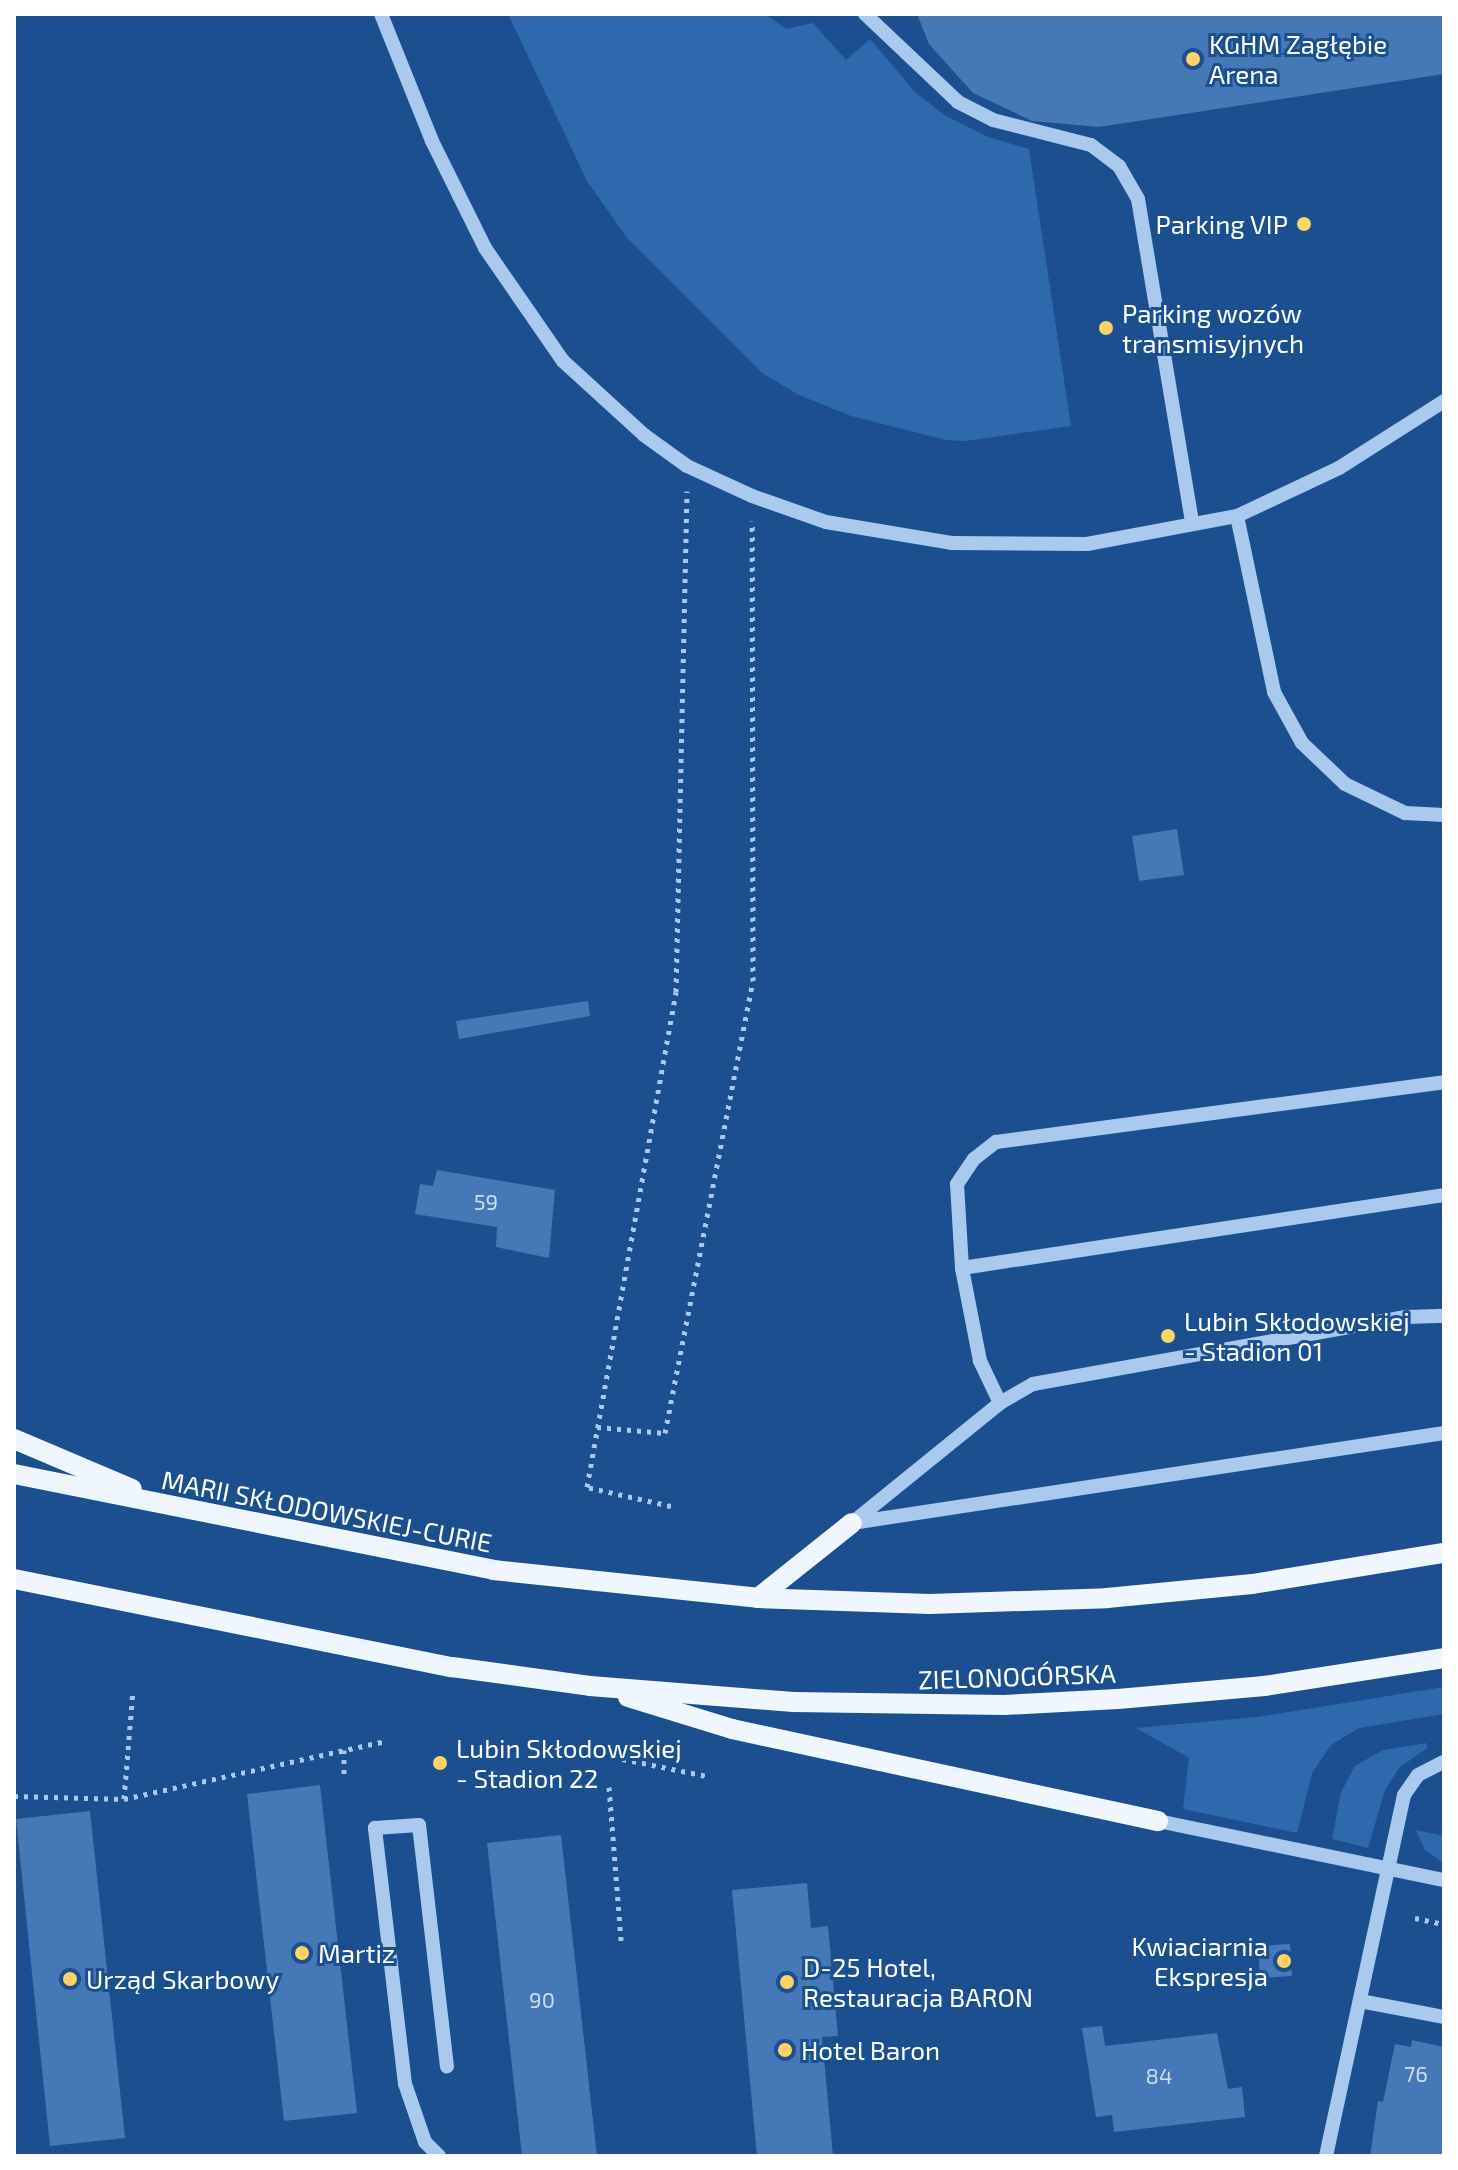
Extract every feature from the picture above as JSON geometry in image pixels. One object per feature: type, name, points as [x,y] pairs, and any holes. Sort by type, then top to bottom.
[{"type":"main road","points":[[14,1439],[188,1510]]},
{"type":"main road","name":"MARII SKŁODOWSKIEJ-CURIE","points":[[14,1474],[440,1561],[631,1588],[758,1598]]},
{"type":"main road","points":[[758,1598],[852,1523]]},
{"type":"main road","points":[[758,1598],[930,1604],[1107,1598],[1252,1584],[1444,1553]]},
{"type":"main road","points":[[14,1579],[365,1652],[590,1686],[747,1733],[1158,1821]]},
{"type":"main road","points":[[14,1594],[78,1592]]},
{"type":"main road","name":"ZIELONOGÓRSKA","points":[[590,1686],[793,1702],[1018,1705],[1253,1687],[1444,1658]]},
{"type":"street","points":[[381,14],[432,141],[485,248],[563,361],[644,435],[687,466],[752,496],[826,522],[951,543],[1087,544],[1237,516],[1339,468],[1444,401]]},
{"type":"street","points":[[865,14],[958,102],[993,120],[1072,137],[1119,166],[1138,199],[1192,522]]},
{"type":"street","points":[[1237,516],[1274,692],[1302,743],[1345,784],[1405,813],[1444,815]]},
{"type":"street","points":[[1000,1403],[980,1361],[962,1268],[957,1184],[974,1159],[996,1142],[1444,1082]]},
{"type":"street","points":[[962,1268],[1444,1195]]},
{"type":"street","points":[[852,1523],[1000,1403],[1033,1384],[1407,1317],[1444,1316]]},
{"type":"street","points":[[852,1523],[1444,1433]]},
{"type":"street","points":[[1326,2156],[1404,1795],[1418,1775],[1444,1762]]},
{"type":"street","points":[[1158,1821],[1444,1880]]},
{"type":"street","points":[[439,2156],[425,2142],[405,2084],[375,1828],[419,1825],[447,2066]]},
{"type":"street","points":[[1360,2001],[1444,2017]]},
{"type":"path","points":[[671,1506],[587,1487],[676,992],[687,466]]},
{"type":"path","points":[[597,1427],[665,1433],[753,981],[752,496]]},
{"type":"path","points":[[124,1799],[133,1690]]},
{"type":"path","points":[[14,1796],[124,1799],[385,1741]]},
{"type":"path","points":[[344,1750],[344,1778]]},
{"type":"path","points":[[593,1753],[707,1776]]},
{"type":"path","points":[[609,1787],[621,1941]]},
{"type":"path","points":[[1415,1918],[1444,1924]]},
{"type":"shaded area","points":[[508,14],[765,14],[786,29],[813,23],[846,60],[870,39],[916,93],[946,116],[988,137],[1029,149],[1071,426],[966,441],[946,440],[851,416],[799,395],[762,373],[627,238],[587,181]]},
{"type":"shaded area","points":[[1444,1687],[1444,1714],[1359,1728],[1331,1745],[1312,1773],[1297,1833],[1183,1809],[1189,1758],[1136,1728],[1257,1717]]},
{"type":"shaded area","points":[[1426,1743],[1427,1748],[1399,1768],[1385,1790],[1368,1848],[1332,1839],[1341,1792],[1355,1766],[1383,1750]]},
{"type":"shaded area","points":[[1416,1830],[1444,1836],[1444,1863],[1425,1850]]},
{"type":"building","name":"KGHM Zagłębie Arena","points":[[917,14],[1444,14],[1444,74],[1099,127],[1032,121],[973,93],[929,44]]},
{"type":"building","points":[[1177,829],[1184,875],[1139,881],[1132,836]]},
{"type":"building","points":[[588,1001],[590,1016],[459,1039],[456,1021]]},
{"type":"building","points":[[437,1170],[555,1190],[549,1258],[496,1247],[497,1227],[415,1214],[420,1184],[433,1186]]},
{"type":"building","name":"Martiz","points":[[320,1785],[357,2113],[284,2121],[247,1794]]},
{"type":"building","name":"Urząd Skarbowy","points":[[90,1811],[125,2138],[50,2146],[16,1819]]},
{"type":"building","points":[[561,1835],[597,2156],[522,2156],[487,1843]]},
{"type":"building","name":"D-25 Hotel, Restauracja BARON","points":[[807,1883],[811,1928],[828,1926],[838,2036],[822,2037],[833,2156],[757,2156],[732,1890]]},
{"type":"building","points":[[1290,1944],[1292,1976],[1260,1978],[1258,1946]]},
{"type":"building","points":[[1102,2026],[1105,2046],[1217,2033],[1228,2089],[1242,2087],[1245,2117],[1114,2132],[1112,2115],[1096,2117],[1082,2028]]},
{"type":"building","points":[[1412,2040],[1444,2047],[1444,2156],[1370,2156],[1378,2101],[1383,2102],[1395,2044],[1411,2047]]},
{"type":"place","name":"KGHM Zagłębie Arena","points":[[1193,59]]},
{"type":"place","name":"Parking VIP","points":[[1304,224]]},
{"type":"place","name":"Parking wozów transmisyjnych","points":[[1106,328]]},
{"type":"place","name":"Lubin Skłodowskiej - Stadion 01","points":[[1168,1336]]},
{"type":"place","name":"Lubin Skłodowskiej - Stadion 22","points":[[440,1763]]},
{"type":"place","name":"Martiz","points":[[302,1953]]},
{"type":"place","name":"Kwiaciarnia Ekspresja","points":[[1284,1961]]},
{"type":"place","name":"Urząd Skarbowy","points":[[70,1979]]},
{"type":"place","name":"D-25 Hotel, Restauracja BARON","points":[[787,1982]]},
{"type":"place","name":"Hotel Baron","points":[[785,2050]]}]
